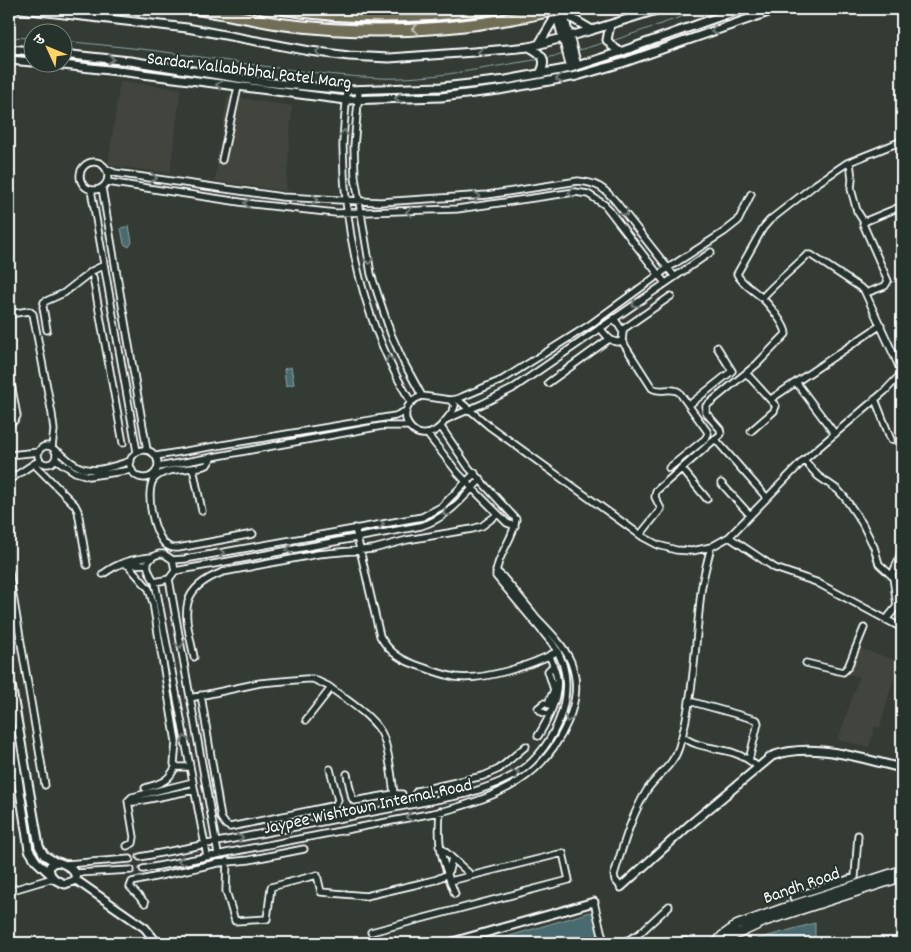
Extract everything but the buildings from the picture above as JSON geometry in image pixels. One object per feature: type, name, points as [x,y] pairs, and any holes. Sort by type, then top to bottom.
[{"type":"highway","points":[[195,9],[288,25],[352,31],[412,30],[466,26],[558,11]]},
{"type":"highway","points":[[284,9],[356,17],[420,15],[489,9]]},
{"type":"main road","name":"Bandh Road","points":[[716,943],[737,925],[902,870]]},
{"type":"main road","name":"Bandh Road","points":[[725,943],[731,937],[766,921],[902,877]]},
{"type":"street","points":[[21,9],[187,28],[310,51],[349,56],[389,58],[529,47],[567,38],[660,9]]},
{"type":"street","name":"Sardar Vallabhbhai Patel Marg","points":[[72,55],[130,61],[263,82],[346,90],[451,86],[506,80],[574,67],[741,9]]},
{"type":"street","name":"Sardar Vallabhbhai Patel Marg","points":[[72,66],[346,100],[467,94],[577,76],[622,63],[777,9]]},
{"type":"street","points":[[539,44],[558,11]]},
{"type":"street","points":[[558,11],[592,30]]},
{"type":"street","points":[[558,11],[574,67]]},
{"type":"street","points":[[610,25],[608,40],[620,52]]},
{"type":"street","points":[[529,47],[538,52],[543,61],[540,74]]},
{"type":"street","points":[[9,49],[22,51]]},
{"type":"street","name":"Sardar Vallabhbhai Patel Marg","points":[[9,60],[22,61]]},
{"type":"street","points":[[222,160],[238,87]]},
{"type":"street","points":[[346,90],[343,145],[346,200],[362,288],[392,368],[411,402]]},
{"type":"street","points":[[359,91],[354,147],[355,177],[371,274],[391,334],[422,396]]},
{"type":"street","points":[[640,535],[661,509],[655,497],[656,491],[716,440],[722,432],[706,413],[706,406],[746,373],[786,334],[785,328],[762,298],[740,280],[737,274],[766,224],[816,184],[850,162],[902,141]]},
{"type":"street","points":[[102,188],[91,190],[82,184],[80,179],[83,168],[92,162],[97,162],[115,173],[282,197],[380,202],[487,195],[578,181],[593,182],[611,196],[675,276]]},
{"type":"street","points":[[850,162],[852,179],[850,189],[857,211],[864,222],[864,227],[888,281],[885,286],[866,293]]},
{"type":"street","points":[[91,190],[137,452],[131,461],[132,470],[136,475],[147,478],[156,472],[158,467],[156,456],[148,450],[102,188],[108,174],[106,169]]},
{"type":"street","points":[[106,182],[253,204],[336,213],[448,210],[575,192],[588,194],[605,205],[665,283]]},
{"type":"street","points":[[450,400],[455,407],[441,427],[435,432],[428,435],[420,434],[408,426],[406,411],[411,402],[422,396],[450,400],[457,399],[502,380],[591,324],[668,268],[724,232],[738,220],[751,194]]},
{"type":"street","points":[[448,210],[449,198]]},
{"type":"street","points":[[864,222],[902,206]]},
{"type":"street","points":[[446,419],[512,389],[711,252]]},
{"type":"street","points":[[457,399],[468,410],[640,535],[658,545],[676,550],[692,551],[711,547],[729,537],[804,460],[875,399],[902,373],[866,293],[862,288],[809,254],[779,279],[762,298]]},
{"type":"street","points":[[47,330],[42,307],[44,302],[64,292],[92,271],[104,265]]},
{"type":"street","points":[[85,277],[106,274]]},
{"type":"street","points":[[93,277],[123,443]]},
{"type":"street","points":[[622,330],[671,296]]},
{"type":"street","points":[[9,314],[29,311],[33,314],[52,414],[55,459],[75,472],[89,476],[132,470]]},
{"type":"street","points":[[614,318],[624,335],[622,342],[652,388],[659,391],[670,388],[676,390],[707,431],[708,434],[705,439],[669,468]]},
{"type":"street","points":[[771,399],[881,326]]},
{"type":"street","points":[[600,328],[615,342],[622,342]]},
{"type":"street","points":[[548,383],[609,338]]},
{"type":"street","points":[[689,405],[732,371],[717,347]]},
{"type":"street","points":[[9,372],[17,416],[14,421],[9,422]]},
{"type":"street","points":[[746,373],[771,399],[776,408],[751,430]]},
{"type":"street","points":[[796,382],[834,434]]},
{"type":"street","points":[[875,399],[892,440]]},
{"type":"street","points":[[156,456],[395,416],[406,411]]},
{"type":"street","points":[[158,467],[382,426],[408,426]]},
{"type":"street","points":[[441,427],[452,445],[474,473],[516,519],[515,526],[496,571]]},
{"type":"street","points":[[428,435],[472,488],[509,525],[515,526]]},
{"type":"street","points":[[716,440],[767,498]]},
{"type":"street","points":[[9,455],[39,452],[45,446],[53,448],[73,464],[87,470],[131,461]]},
{"type":"street","points":[[137,452],[148,450]]},
{"type":"street","points":[[39,452],[38,462],[78,511],[87,565]]},
{"type":"street","points":[[212,457],[207,465],[164,473],[154,479],[149,491],[154,526],[162,540],[169,547],[178,548],[253,534]]},
{"type":"street","points":[[9,480],[38,462],[48,464],[55,459]]},
{"type":"street","points":[[804,460],[818,476],[845,498],[862,523],[874,547],[879,564],[892,575],[900,604],[886,620]]},
{"type":"street","points":[[193,468],[202,511]]},
{"type":"street","points":[[682,469],[707,499]]},
{"type":"street","points":[[126,564],[129,560],[159,554],[164,554],[173,560],[185,560],[422,517],[441,507],[474,473]]},
{"type":"street","points":[[155,582],[168,579],[175,571],[421,526],[446,515],[481,479]]},
{"type":"street","points":[[721,483],[750,515]]},
{"type":"street","points":[[194,657],[186,616],[187,602],[192,593],[212,575],[298,557],[349,550],[373,549],[407,540],[477,528],[498,514]]},
{"type":"street","points":[[355,528],[380,636],[386,647],[397,657],[444,674],[456,677],[472,677],[516,668],[550,656],[558,651]]},
{"type":"street","points":[[729,537],[775,568],[816,582],[902,628]]},
{"type":"street","points":[[347,539],[349,550]]},
{"type":"street","points":[[711,547],[702,592],[689,701],[682,736],[676,755],[648,790],[628,830],[614,875],[615,880],[621,887],[687,827],[772,756],[789,751],[825,752],[902,768]]},
{"type":"street","points":[[892,575],[902,551]]},
{"type":"street","points":[[151,557],[147,564],[149,575],[155,582],[207,856]]},
{"type":"street","points":[[173,560],[175,571]]},
{"type":"street","points":[[126,564],[150,589],[176,742],[174,764],[176,766],[171,776],[167,780],[145,788]]},
{"type":"street","points":[[102,574],[114,566],[147,564]]},
{"type":"street","name":"Jaypee Wishtown Internal Road","points":[[140,857],[441,799],[490,786],[525,768],[538,755],[554,730],[562,712],[566,697],[563,663],[558,651],[497,578],[496,571]]},
{"type":"street","name":"Jaypee Wishtown Internal Road","points":[[143,869],[440,811],[491,796],[510,788],[526,777],[541,764],[563,733],[576,696],[574,672],[566,652],[496,571]]},
{"type":"street","points":[[9,572],[45,786]]},
{"type":"street","points":[[168,579],[218,854]]},
{"type":"street","points":[[176,618],[186,616]]},
{"type":"street","points":[[806,663],[843,672],[848,667],[864,628]]},
{"type":"street","points":[[538,736],[549,715],[554,690],[548,671],[553,666],[550,656]]},
{"type":"street","points":[[9,673],[39,846],[44,855],[55,862],[66,864],[130,859]]},
{"type":"street","points":[[190,698],[260,683],[306,679],[320,681],[375,723],[381,731],[394,794]]},
{"type":"street","points":[[306,720],[330,688]]},
{"type":"street","points":[[202,695],[221,818],[226,825],[230,826],[334,807]]},
{"type":"street","points":[[689,701],[757,720],[758,723],[749,760]]},
{"type":"street","points":[[549,715],[538,708],[544,703],[551,704]]},
{"type":"street","points":[[9,724],[11,754],[16,765],[28,850],[36,861],[52,876],[65,884],[76,877],[132,870]]},
{"type":"street","points":[[682,736],[694,744],[730,752],[749,760],[758,767]]},
{"type":"street","points":[[416,803],[415,794],[417,791],[483,776],[499,769],[526,746]]},
{"type":"street","points":[[9,767],[16,765]]},
{"type":"street","points":[[176,766],[190,766]]},
{"type":"street","points":[[330,769],[338,800],[334,807],[336,819]]},
{"type":"street","points":[[347,774],[354,801],[402,794],[405,805]]},
{"type":"street","points":[[127,846],[133,843],[134,837],[128,801],[132,796],[193,782]]},
{"type":"street","points":[[490,786],[491,796]]},
{"type":"street","points":[[128,801],[134,802],[194,790]]},
{"type":"street","points":[[440,811],[438,833],[440,846],[455,894]]},
{"type":"street","points":[[793,897],[855,877],[858,836]]},
{"type":"street","points":[[440,846],[471,876]]},
{"type":"street","points":[[145,903],[130,887],[132,882],[227,861],[249,860],[304,849]]},
{"type":"street","points":[[371,932],[569,880],[563,853],[450,881]]},
{"type":"street","points":[[448,874],[452,858]]},
{"type":"street","points":[[227,861],[226,890],[235,921],[267,919],[270,887],[317,876],[321,892],[366,896],[435,880],[448,874]]},
{"type":"street","points":[[52,876],[50,866],[55,862]]},
{"type":"street","points":[[66,864],[76,877],[145,928],[157,943]]},
{"type":"street","points":[[9,891],[52,876]]},
{"type":"street","points":[[449,943],[594,902],[604,943]]},
{"type":"street","points":[[623,943],[640,934],[669,906]]},
{"type":"shaded area","points":[[120,81],[181,89],[170,173],[108,165]]},
{"type":"shaded area","points":[[227,96],[292,106],[286,191],[215,181]]},
{"type":"shaded area","points":[[859,648],[898,661],[880,728],[875,727],[869,747],[838,740],[859,677],[849,674]]},
{"type":"water","points":[[129,226],[132,242],[129,247],[124,244],[121,228]]},
{"type":"water","points":[[291,367],[294,384],[286,386],[284,369]]},
{"type":"water","points":[[594,911],[600,943],[486,943]]},
{"type":"water","points":[[815,923],[815,943],[743,943]]},
{"type":"waterway","points":[[612,41],[704,9]]},
{"type":"waterway","points":[[9,37],[22,38]]},
{"type":"waterway","points":[[72,42],[156,51],[307,72],[379,78],[440,75],[541,59]]},
{"type":"waterway","points":[[576,51],[606,42]]},
{"type":"waterway","points":[[545,58],[565,54]]}]
